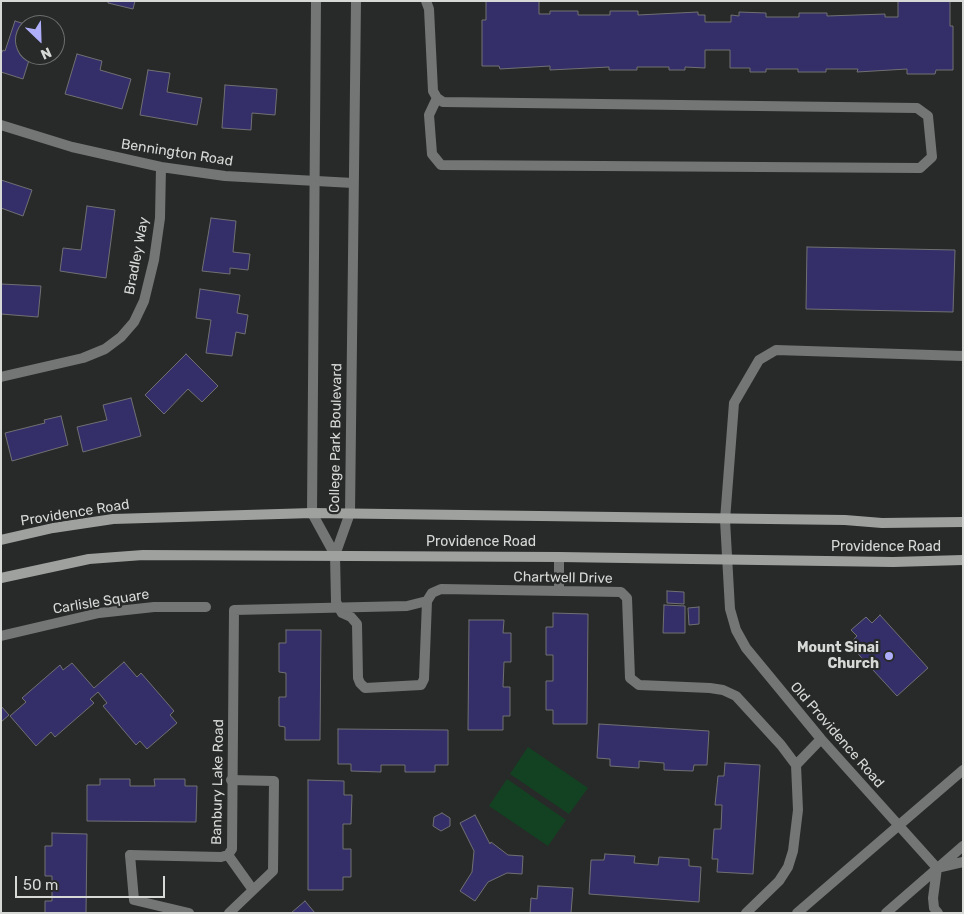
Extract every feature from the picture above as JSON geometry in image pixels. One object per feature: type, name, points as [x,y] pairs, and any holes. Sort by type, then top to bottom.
[{"type":"main road","name":"Providence Road","points":[[1,540],[53,528],[113,519],[312,513],[963,522]]},
{"type":"main road","name":"Providence Road","points":[[1,578],[89,560],[143,555],[559,556],[893,562],[963,560]]},
{"type":"street","name":"College Park Boulevard","points":[[316,1],[312,513],[335,555]]},
{"type":"street","name":"College Park Boulevard","points":[[335,555],[350,513],[356,1]]},
{"type":"street","points":[[426,1],[429,9],[433,91],[437,98],[443,102],[917,108],[928,116],[932,157],[920,168],[441,165],[432,154],[429,115],[437,98]]},
{"type":"street","name":"Bennington Road","points":[[1,125],[72,147],[161,167],[225,176],[353,183]]},
{"type":"street","name":"Bradley Way","points":[[1,377],[83,358],[105,349],[121,337],[134,322],[144,301],[154,260],[160,218],[161,167]]},
{"type":"street","name":"Old Providence Road","points":[[937,868],[822,739],[746,648],[736,630],[730,609],[725,520],[734,403],[759,360],[776,350],[963,356]]},
{"type":"street","points":[[335,555],[338,608],[357,624],[360,683],[365,688],[415,687],[421,685],[424,679],[427,601]]},
{"type":"street","points":[[559,556],[559,591]]},
{"type":"street","name":"Chartwell Drive","points":[[234,610],[407,606],[427,601],[432,594],[441,589],[621,592],[627,598],[630,678],[639,685],[710,688],[723,690],[736,696],[781,744],[796,765]]},
{"type":"street","name":"Carlisle Square","points":[[1,636],[98,613],[154,608],[206,607]]},
{"type":"street","name":"Banbury Lake Road","points":[[189,913],[134,900],[130,855],[221,857],[228,854],[232,849],[231,780],[234,610]]},
{"type":"street","points":[[746,913],[779,881],[788,867],[793,851],[798,810],[796,765],[822,739]]},
{"type":"street","points":[[797,913],[963,770]]},
{"type":"street","points":[[229,913],[273,871],[274,781],[231,780]]},
{"type":"street","points":[[886,913],[963,846]]},
{"type":"street","points":[[228,854],[253,890]]},
{"type":"street","points":[[937,868],[963,862]]},
{"type":"street","points":[[937,868],[933,898],[934,908],[938,913]]},
{"type":"green space","points":[[528,747],[588,788],[569,814],[510,774]]},
{"type":"green space","points":[[507,779],[566,820],[548,846],[489,806]]},
{"type":"building","points":[[108,1],[135,1],[133,9],[108,3]]},
{"type":"building","points":[[486,1],[539,1],[539,14],[550,14],[550,11],[578,11],[578,15],[610,15],[610,11],[638,11],[638,15],[698,12],[698,15],[705,15],[705,22],[731,22],[731,15],[739,16],[739,12],[766,13],[766,17],[799,17],[799,13],[827,13],[827,16],[885,14],[885,17],[898,17],[898,1],[950,1],[950,26],[953,26],[953,70],[936,70],[935,74],[907,74],[907,69],[857,72],[858,69],[826,69],[826,72],[798,72],[798,69],[766,69],[766,72],[750,72],[750,68],[730,68],[730,50],[705,50],[705,68],[685,67],[685,70],[669,70],[669,67],[637,67],[637,70],[609,70],[609,67],[550,70],[550,66],[500,69],[499,66],[482,66],[482,20],[486,20]]},
{"type":"building","points":[[15,21],[15,65],[27,65],[23,79],[1,72],[1,54],[3,50],[5,51]]},
{"type":"building","points":[[77,54],[102,61],[100,70],[131,79],[122,109],[65,94]]},
{"type":"building","points":[[148,70],[170,73],[167,92],[202,98],[197,125],[140,115]]},
{"type":"building","points":[[225,85],[277,89],[275,115],[252,113],[251,130],[222,128]]},
{"type":"building","points":[[1,180],[32,190],[23,216],[1,208]]},
{"type":"building","points":[[87,206],[115,210],[106,278],[60,271],[63,248],[81,250]]},
{"type":"building","points":[[211,218],[236,221],[233,252],[250,254],[248,270],[230,268],[230,274],[202,271]]},
{"type":"building","points":[[807,247],[955,250],[953,312],[806,309]]},
{"type":"building","points":[[1,284],[41,286],[38,317],[1,314]]},
{"type":"building","points":[[200,289],[240,295],[237,313],[248,315],[245,334],[236,332],[232,356],[206,353],[211,320],[196,318]]},
{"type":"building","points":[[186,354],[218,386],[202,402],[188,389],[164,414],[145,395]]},
{"type":"building","points":[[131,398],[141,436],[83,452],[77,427],[107,420],[103,405]]},
{"type":"building","points":[[61,416],[68,445],[12,461],[5,433],[45,423],[44,420]]},
{"type":"building","points":[[667,591],[684,592],[684,604],[667,603]]},
{"type":"building","points":[[664,605],[685,606],[685,633],[663,633]]},
{"type":"building","points":[[699,607],[699,624],[689,625],[688,608]]},
{"type":"building","points":[[553,613],[588,614],[587,724],[553,724],[553,710],[546,710],[546,681],[553,681],[553,655],[546,655],[546,627],[553,627]]},
{"type":"building","name":"Mount Sinai Church","points":[[880,615],[928,668],[897,696],[849,644],[857,636],[851,630],[866,617],[872,623]]},
{"type":"building","points":[[469,620],[504,620],[503,633],[511,633],[511,662],[504,662],[503,687],[510,687],[510,716],[503,716],[503,730],[468,730]]},
{"type":"building","points":[[286,630],[321,630],[320,740],[285,740],[285,727],[279,726],[279,697],[286,697],[286,673],[279,672],[279,643],[286,643]]},
{"type":"building","points":[[124,662],[137,677],[141,673],[174,711],[170,715],[177,723],[147,749],[140,741],[136,745],[103,706],[107,703],[98,692],[90,699],[94,703],[55,737],[51,732],[36,746],[10,716],[26,702],[22,698],[60,665],[63,670],[72,663],[94,688]]},
{"type":"building","points":[[1,706],[9,715],[1,722]]},
{"type":"building","points":[[599,724],[709,731],[707,765],[694,765],[693,771],[664,770],[664,763],[639,761],[639,768],[610,766],[610,759],[597,758]]},
{"type":"building","points":[[338,729],[448,730],[448,765],[435,765],[435,772],[405,772],[405,765],[381,765],[381,772],[351,771],[351,764],[338,764]]},
{"type":"building","points":[[725,763],[760,765],[753,874],[717,872],[718,859],[712,859],[714,829],[721,829],[722,805],[715,805],[718,776],[724,776]]},
{"type":"building","points":[[100,779],[130,779],[130,786],[155,786],[154,779],[185,779],[185,786],[197,786],[196,822],[87,821],[87,785],[100,785]]},
{"type":"building","points":[[308,780],[344,781],[344,795],[352,795],[351,824],[343,824],[343,849],[351,849],[351,877],[343,877],[343,890],[308,890]]},
{"type":"building","points":[[442,813],[450,818],[450,826],[441,831],[433,826],[434,817]]},
{"type":"building","points":[[475,815],[490,844],[491,842],[508,855],[523,856],[522,874],[507,873],[488,882],[475,901],[460,891],[472,872],[474,851],[460,823]]},
{"type":"building","points":[[52,833],[87,834],[86,913],[45,913],[45,901],[52,901],[52,876],[45,876],[45,846],[52,846]]},
{"type":"building","points":[[605,854],[635,856],[634,863],[658,865],[659,857],[689,859],[689,866],[701,867],[699,902],[589,894],[591,860],[604,860]]},
{"type":"building","points":[[538,886],[573,888],[571,913],[530,913],[531,898],[537,899]]},
{"type":"building","points":[[305,901],[315,913],[291,913]]},
{"type":"place","name":"Mount Sinai Church","points":[[889,656]]}]
